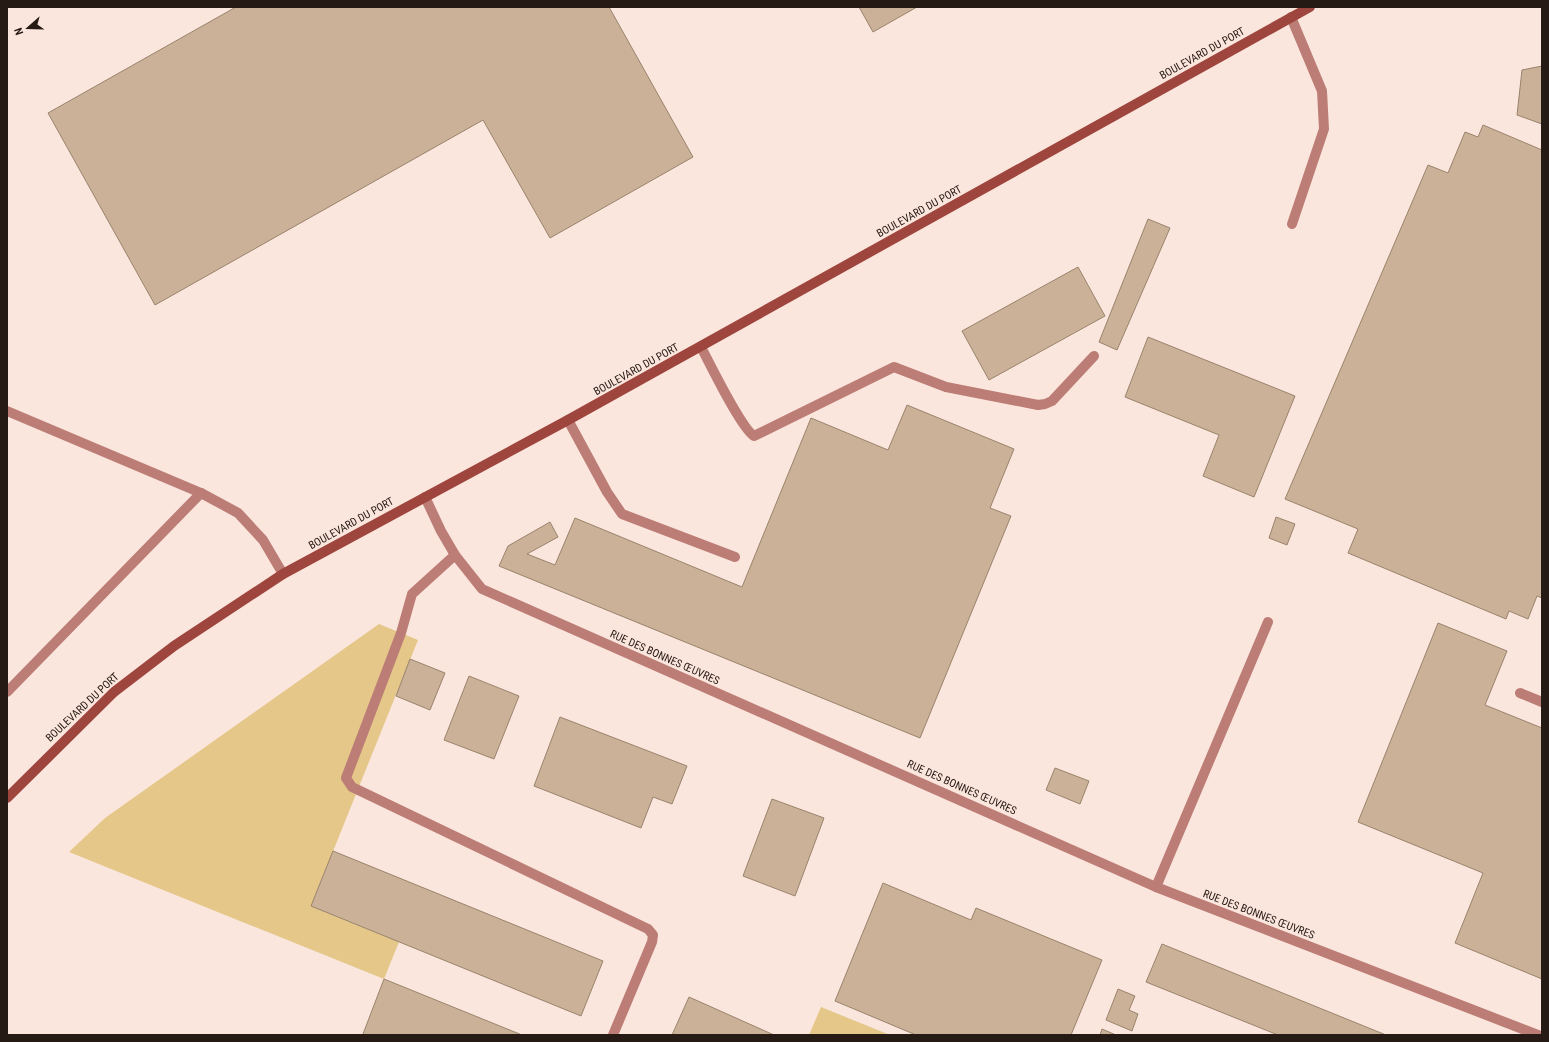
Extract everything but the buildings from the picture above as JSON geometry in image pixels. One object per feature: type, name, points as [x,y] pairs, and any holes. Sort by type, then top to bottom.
[{"type":"main road","name":"BOULEVARD DU PORT","points":[[7,798],[114,692],[174,646],[283,574],[568,420],[1310,7]]},
{"type":"lane","points":[[1291,17],[1322,91],[1324,129],[1292,224]]},
{"type":"lane","points":[[700,346],[741,420],[749,433],[754,436],[894,367],[946,386],[1038,405],[1045,404],[1052,401],[1094,356]]},
{"type":"lane","points":[[7,411],[201,492],[238,513],[263,540],[283,574]]},
{"type":"lane","points":[[568,420],[607,492],[622,514],[736,557]]},
{"type":"lane","points":[[7,692],[201,492]]},
{"type":"lane","name":"RUE DES BONNES ŒUVRES","points":[[425,497],[441,532],[455,554],[482,589],[1156,887],[1538,1035]]},
{"type":"lane","points":[[455,554],[412,594],[401,633],[346,778],[352,787],[648,929],[653,935],[652,942],[613,1035]]},
{"type":"lane","points":[[1156,887],[1268,622]]},
{"type":"lane","points":[[1520,693],[1542,702]]},
{"type":"shaded area","points":[[379,624],[418,640],[311,906],[399,942],[384,979],[69,852],[105,818]]},
{"type":"shaded area","points":[[821,1007],[890,1035],[809,1035]]}]
